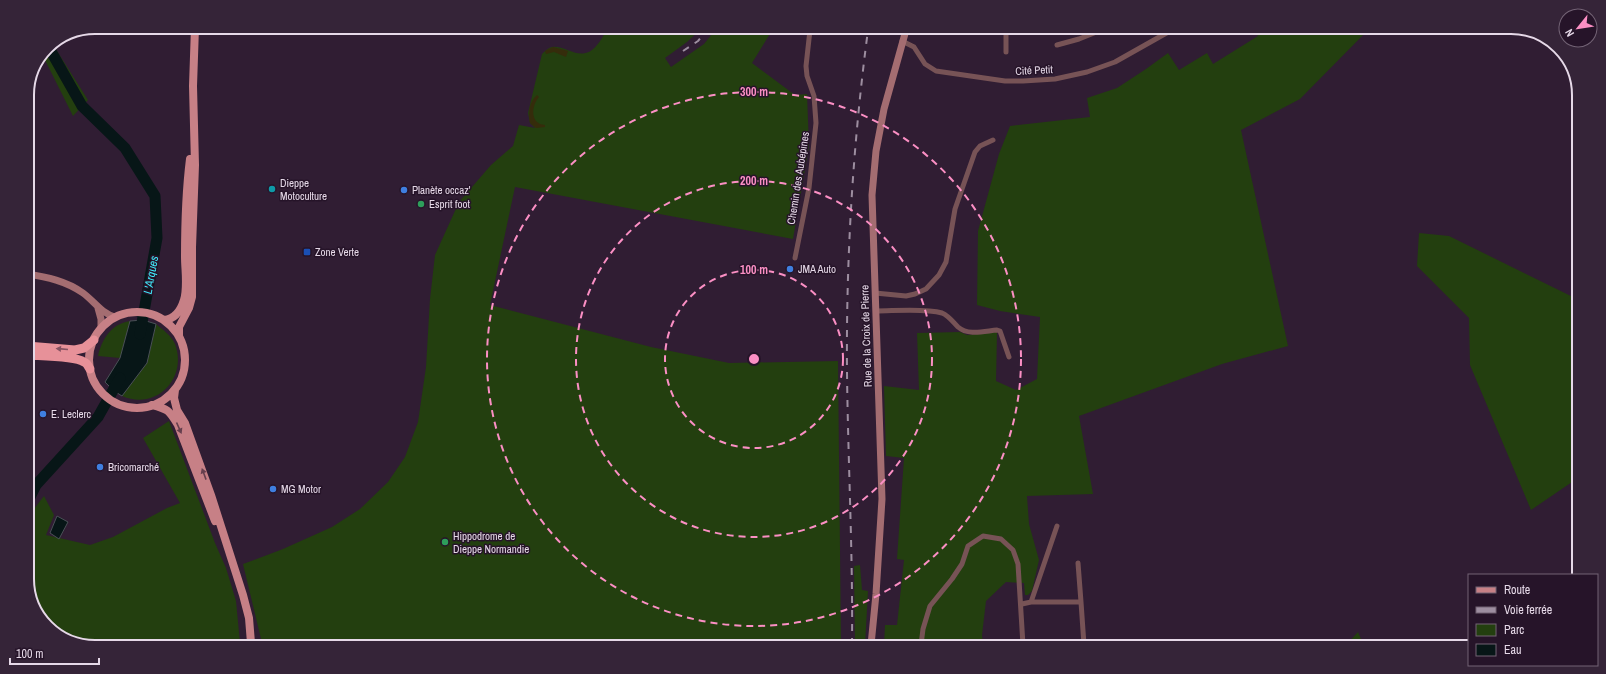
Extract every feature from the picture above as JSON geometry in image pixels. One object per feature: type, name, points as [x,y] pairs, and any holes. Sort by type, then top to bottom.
[{"type":"highway","points":[[34,347],[75,350],[84,348],[94,340]]},
{"type":"highway","points":[[34,356],[82,360],[90,369]]},
{"type":"main road","points":[[115,316],[101,328],[90,350],[90,369],[93,379],[106,397],[122,405],[141,408],[167,398],[175,390],[183,376],[186,360],[185,350],[179,335],[179,327],[192,297],[192,241],[195,165],[195,34]]},
{"type":"main road","name":"Rue de la Croix de Pierre","points":[[871,640],[882,499],[872,195],[876,152],[884,109],[905,34]]},
{"type":"main road","points":[[34,275],[67,284],[83,293],[109,315],[115,316],[126,313],[142,312],[161,318],[171,319],[176,316],[184,300],[186,214],[189,170],[194,144]]},
{"type":"main road","points":[[98,307],[101,319],[101,328]]},
{"type":"main road","points":[[161,318],[179,335]]},
{"type":"main road","points":[[175,390],[174,398],[177,410],[185,422],[211,495],[243,595],[251,640]]},
{"type":"main road","points":[[151,405],[162,407],[171,414],[178,425],[210,511],[229,551]]},
{"type":"street","name":"Chemin des Aubépines","points":[[795,258],[809,188],[816,123],[814,96],[807,76],[806,66],[810,34]]},
{"type":"street","points":[[1006,34],[1006,52]]},
{"type":"street","points":[[1057,45],[1079,39],[1090,34]]},
{"type":"street","name":"Cité Petit","points":[[902,41],[914,47],[925,64],[936,71],[1005,81],[1023,81],[1055,80],[1088,72],[1115,62],[1165,34]]},
{"type":"street","points":[[875,293],[906,296],[915,294],[926,289],[939,275],[946,262],[955,209],[974,152],[980,146],[993,140]]},
{"type":"street","points":[[876,311],[933,311],[948,316],[959,328],[967,332],[1000,331],[1009,358]]},
{"type":"street","points":[[1031,602],[1057,526]]},
{"type":"street","points":[[922,640],[923,629],[930,606],[962,564],[968,546],[983,536],[1000,539],[1013,550],[1018,564],[1022,604],[1023,640]]},
{"type":"street","points":[[1078,563],[1084,640]]},
{"type":"street","points":[[1022,604],[1031,602],[1081,602]]},
{"type":"green space","points":[[604,34],[696,34],[665,58],[671,67],[704,44],[712,34],[770,34],[752,63],[795,95],[807,94],[809,146],[793,239],[515,187],[490,305],[651,347],[729,363],[838,361],[841,640],[261,640],[243,564],[283,549],[332,527],[360,509],[388,482],[405,457],[418,422],[426,367],[430,299],[435,255],[459,202],[491,165],[513,146],[519,125],[535,128],[530,123],[528,113],[542,54],[552,47],[586,53],[591,50]]},
{"type":"green space","points":[[1257,34],[1364,34],[1300,99],[1241,130],[1288,346],[1222,364],[1079,416],[1093,494],[1027,496],[1029,524],[1039,560],[1032,591],[1028,595],[1025,595],[1024,583],[1006,582],[986,601],[982,640],[884,640],[885,625],[897,625],[904,560],[897,559],[904,458],[886,456],[884,386],[919,390],[917,333],[960,332],[967,335],[997,332],[996,381],[1016,390],[1037,379],[1040,317],[1000,311],[977,305],[978,231],[999,154],[1010,126],[1090,117],[1087,98],[1117,88],[1168,53],[1179,70],[1207,53],[1213,64],[1258,36]]},
{"type":"green space","points":[[56,49],[88,100],[73,116],[45,60]]},
{"type":"green space","points":[[1419,233],[1449,236],[1572,297],[1572,482],[1531,510],[1470,365],[1469,318],[1417,266]]},
{"type":"green space","points":[[130,321],[120,358],[98,356],[108,333],[118,325]]},
{"type":"green space","points":[[156,324],[169,335],[175,344],[178,357],[177,369],[173,379],[166,388],[157,395],[146,399],[135,399],[122,396],[147,363]]},
{"type":"green space","points":[[169,421],[215,543],[226,568],[236,601],[240,640],[83,639],[64,632],[52,622],[40,606],[34,583],[34,509],[44,496],[54,515],[46,535],[90,545],[113,537],[167,508],[180,503],[143,438]]},
{"type":"green space","points":[[860,565],[862,590],[868,591],[865,640],[855,640],[854,566]]},
{"type":"green space","points":[[1358,632],[1361,640],[1351,640]]},
{"type":"sand","points":[[553,47],[568,51],[566,57],[554,52],[546,54],[545,51]]},
{"type":"sand","points":[[537,95],[539,97],[534,105],[534,118],[540,124],[545,125],[545,127],[536,128],[530,123],[529,112],[532,101]]},
{"type":"water","points":[[143,320],[156,324],[147,363],[122,396],[114,391],[105,382],[120,358],[130,321]]},
{"type":"water","points":[[57,516],[68,522],[59,539],[50,533]]},
{"type":"waterway","name":"L'Arques","points":[[52,52],[82,106],[125,148],[155,196],[157,238],[140,334]]},
{"type":"waterway","name":"L'Arques","points":[[34,489],[98,417],[120,378]]},
{"type":"railway","points":[[683,51],[698,41],[704,34]]},
{"type":"railway","points":[[852,640],[847,372],[849,243],[854,158],[868,34]]},
{"type":"place","name":"Dieppe Motoculture","points":[[272,189]]},
{"type":"place","name":"Planète occaz'","points":[[404,190]]},
{"type":"place","name":"Esprit foot","points":[[421,204]]},
{"type":"place","name":"Zone Verte","points":[[307,252]]},
{"type":"place","name":"JMA Auto","points":[[790,269]]},
{"type":"place","name":"E. Leclerc","points":[[43,414]]},
{"type":"place","name":"Bricomarché","points":[[100,467]]},
{"type":"place","name":"MG Motor","points":[[273,489]]},
{"type":"place","name":"Hippodrome de Dieppe Normandie","points":[[445,542]]}]
